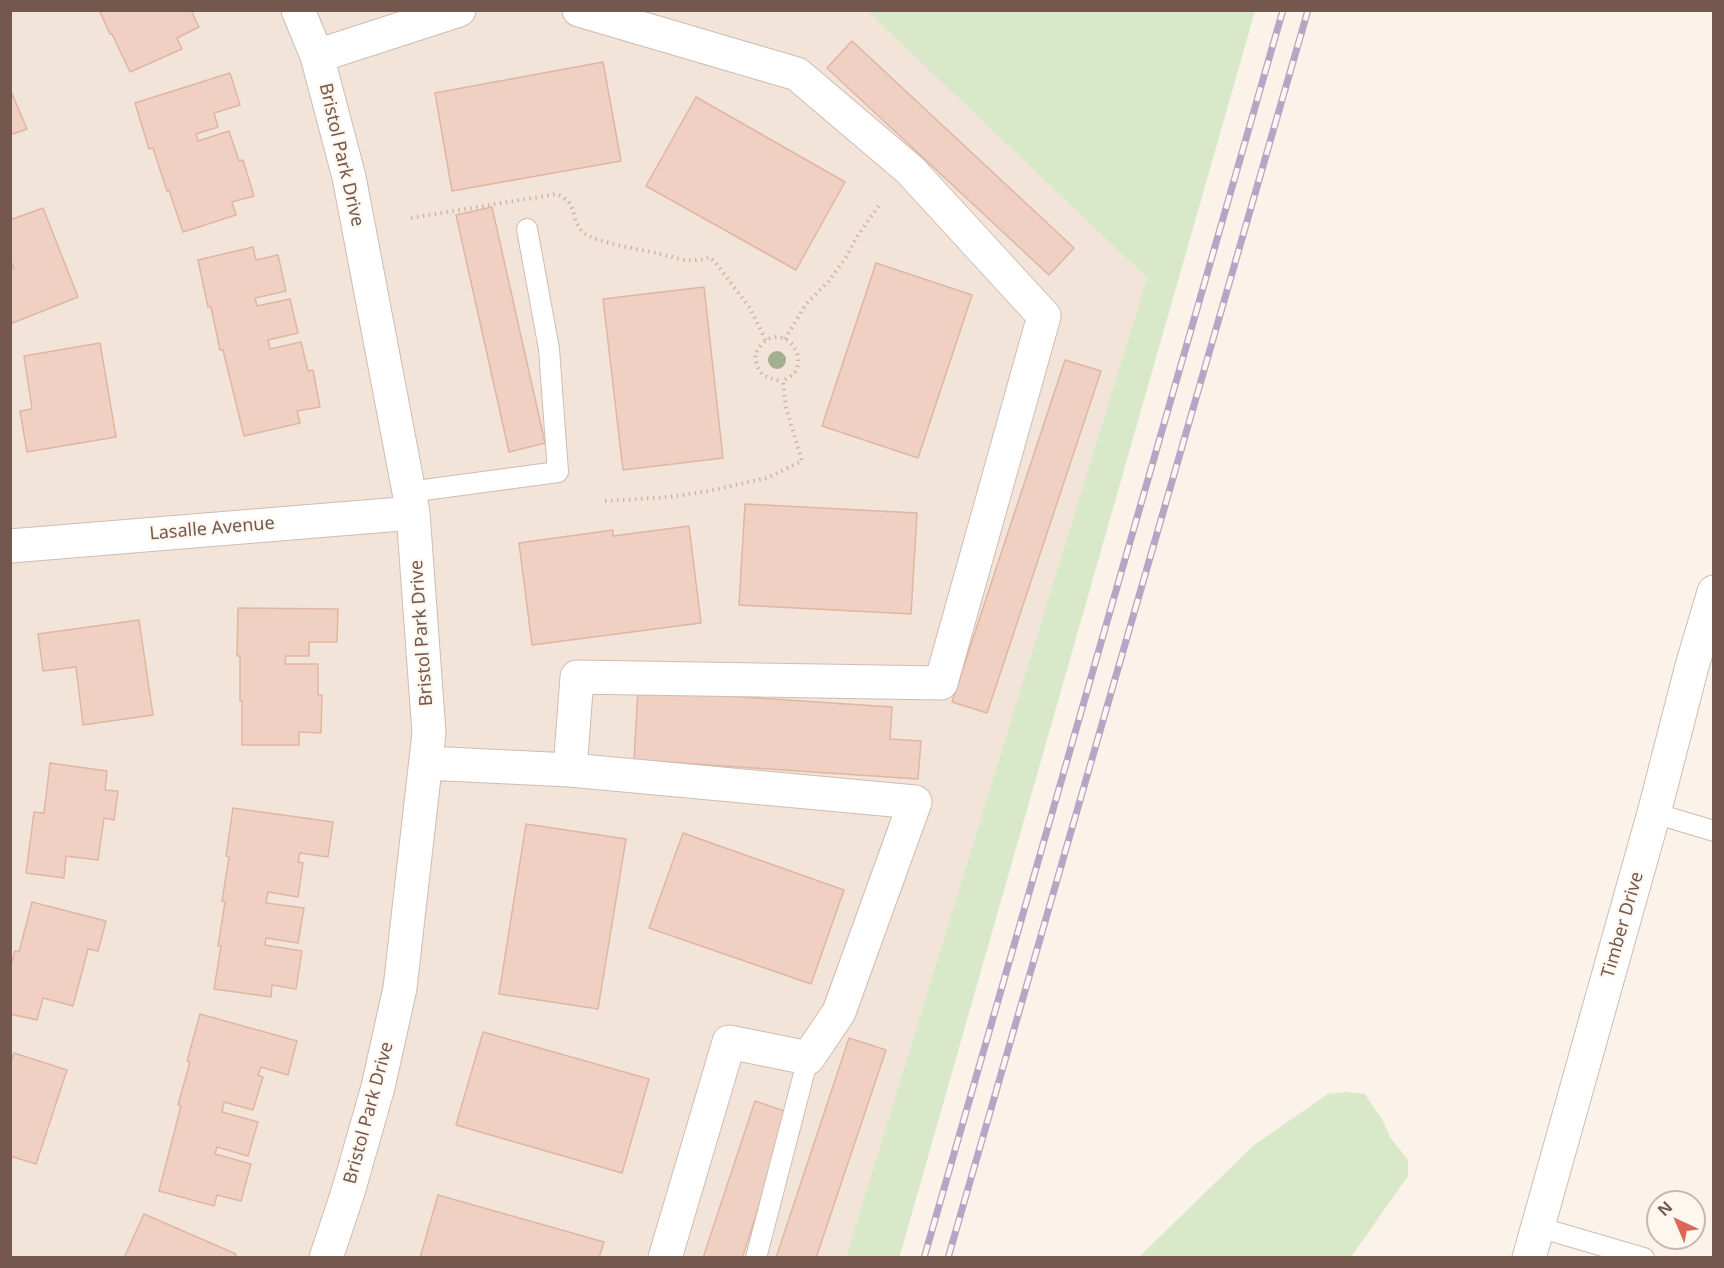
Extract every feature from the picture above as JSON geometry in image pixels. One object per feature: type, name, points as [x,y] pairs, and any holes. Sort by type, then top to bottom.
[{"type":"street","name":"Bristol Park Drive","points":[[298,10],[317,56],[349,177],[411,502],[429,733],[400,988],[378,1087],[348,1192],[326,1257]]},
{"type":"street","points":[[317,56],[459,10]]},
{"type":"street","points":[[570,770],[577,678],[941,683],[1044,316],[910,170],[797,74],[579,10]]},
{"type":"street","name":"Lasalle Avenue","points":[[10,546],[411,502]]},
{"type":"street","name":"Timber Drive","points":[[1529,1257],[1654,813],[1703,669],[1713,592]]},
{"type":"street","points":[[426,763],[570,770],[915,802],[839,1012],[808,1058],[729,1042],[665,1257]]},
{"type":"lane","points":[[411,502],[558,472],[549,349],[526,229]]},
{"type":"lane","points":[[1654,813],[1713,831]]},
{"type":"lane","points":[[756,1257],[808,1058]]},
{"type":"lane","points":[[1538,1227],[1644,1257]]},
{"type":"path","points":[[411,218],[556,194],[567,198],[579,228],[586,235],[685,261],[709,258],[716,262],[750,308],[766,341]]},
{"type":"path","points":[[785,339],[806,304],[829,281],[880,204]]},
{"type":"path","points":[[772,337],[785,339],[796,348],[799,363],[794,374],[783,381],[764,377],[756,367],[755,354],[762,344],[772,337]]},
{"type":"path","points":[[605,501],[669,497],[709,491],[767,478],[802,461],[786,408],[783,381]]},
{"type":"shaded area","points":[[10,11],[867,11],[1147,278],[846,1257],[11,1257]]},
{"type":"green space","points":[[867,11],[1255,11],[899,1258],[846,1257],[1147,278]]},
{"type":"green space","points":[[1346,1092],[1365,1094],[1383,1121],[1390,1137],[1408,1160],[1408,1176],[1351,1257],[1139,1257],[1254,1145],[1328,1094]]},
{"type":"building","points":[[99,10],[191,10],[199,27],[177,38],[182,49],[130,72]]},
{"type":"building","points":[[852,41],[1074,248],[1049,275],[827,68]]},
{"type":"building","points":[[603,62],[621,161],[452,191],[435,93]]},
{"type":"building","points":[[230,73],[240,105],[214,113],[218,127],[196,134],[198,141],[229,131],[239,161],[243,160],[254,196],[232,202],[236,215],[183,232],[153,148],[149,149],[135,103]]},
{"type":"building","points":[[10,89],[27,129],[10,135]]},
{"type":"building","points":[[696,97],[845,182],[796,270],[646,186]]},
{"type":"building","points":[[492,207],[545,443],[509,452],[456,215]]},
{"type":"building","points":[[43,208],[78,297],[10,324],[10,269],[14,268],[10,259],[10,220]]},
{"type":"building","points":[[253,247],[256,260],[278,255],[286,291],[255,298],[257,306],[290,299],[298,333],[268,340],[270,349],[301,342],[308,371],[313,370],[320,407],[297,411],[300,423],[244,436],[223,350],[220,350],[211,307],[208,307],[198,260]]},
{"type":"building","points":[[876,263],[972,295],[918,458],[822,426]]},
{"type":"building","points":[[704,287],[723,458],[623,470],[603,299]]},
{"type":"building","points":[[100,343],[116,437],[27,452],[20,411],[32,409],[24,356]]},
{"type":"building","points":[[1065,360],[1101,371],[987,713],[952,702]]},
{"type":"building","points":[[745,504],[917,513],[911,614],[739,605]]},
{"type":"building","points":[[689,526],[701,623],[532,645],[519,543],[613,530],[613,536]]},
{"type":"building","points":[[238,608],[338,609],[337,642],[309,642],[309,656],[286,656],[285,664],[318,664],[318,695],[322,695],[321,733],[299,732],[299,745],[242,745],[240,656],[237,656]]},
{"type":"building","points":[[139,620],[153,715],[83,725],[76,667],[43,671],[38,634]]},
{"type":"building","points":[[638,690],[892,707],[890,739],[921,741],[918,779],[634,760]]},
{"type":"building","points":[[50,763],[107,771],[105,790],[118,791],[114,820],[104,818],[98,860],[66,856],[64,878],[26,873],[34,812],[44,813]]},
{"type":"building","points":[[233,808],[333,822],[328,857],[300,853],[298,862],[303,863],[298,897],[268,892],[266,903],[304,908],[298,943],[266,938],[265,945],[302,951],[296,989],[272,985],[271,997],[214,989],[221,946],[218,946],[225,902],[222,901]]},
{"type":"building","points":[[526,824],[626,839],[598,1009],[499,994]]},
{"type":"building","points":[[683,833],[844,890],[811,984],[649,928]]},
{"type":"building","points":[[32,902],[106,921],[98,951],[88,949],[73,1006],[43,998],[37,1020],[10,1014],[10,968],[15,951],[19,952]]},
{"type":"building","points":[[200,1014],[297,1041],[288,1075],[261,1067],[258,1075],[263,1077],[253,1110],[224,1102],[222,1112],[258,1122],[248,1156],[217,1147],[215,1154],[251,1164],[241,1201],[217,1195],[214,1206],[159,1191],[181,1106],[178,1105],[190,1062],[187,1061]]},
{"type":"building","points":[[483,1032],[649,1079],[622,1173],[456,1125]]},
{"type":"building","points":[[849,1038],[886,1050],[816,1258],[776,1258]]},
{"type":"building","points":[[14,1053],[67,1070],[36,1164],[10,1156],[10,1064]]},
{"type":"building","points":[[755,1101],[790,1113],[742,1258],[703,1258]]},
{"type":"building","points":[[438,1195],[604,1242],[599,1258],[420,1258]]},
{"type":"building","points":[[144,1214],[236,1254],[235,1258],[124,1258]]},
{"type":"railway","points":[[924,1258],[1283,10]]},
{"type":"railway","points":[[948,1258],[1308,10]]}]
